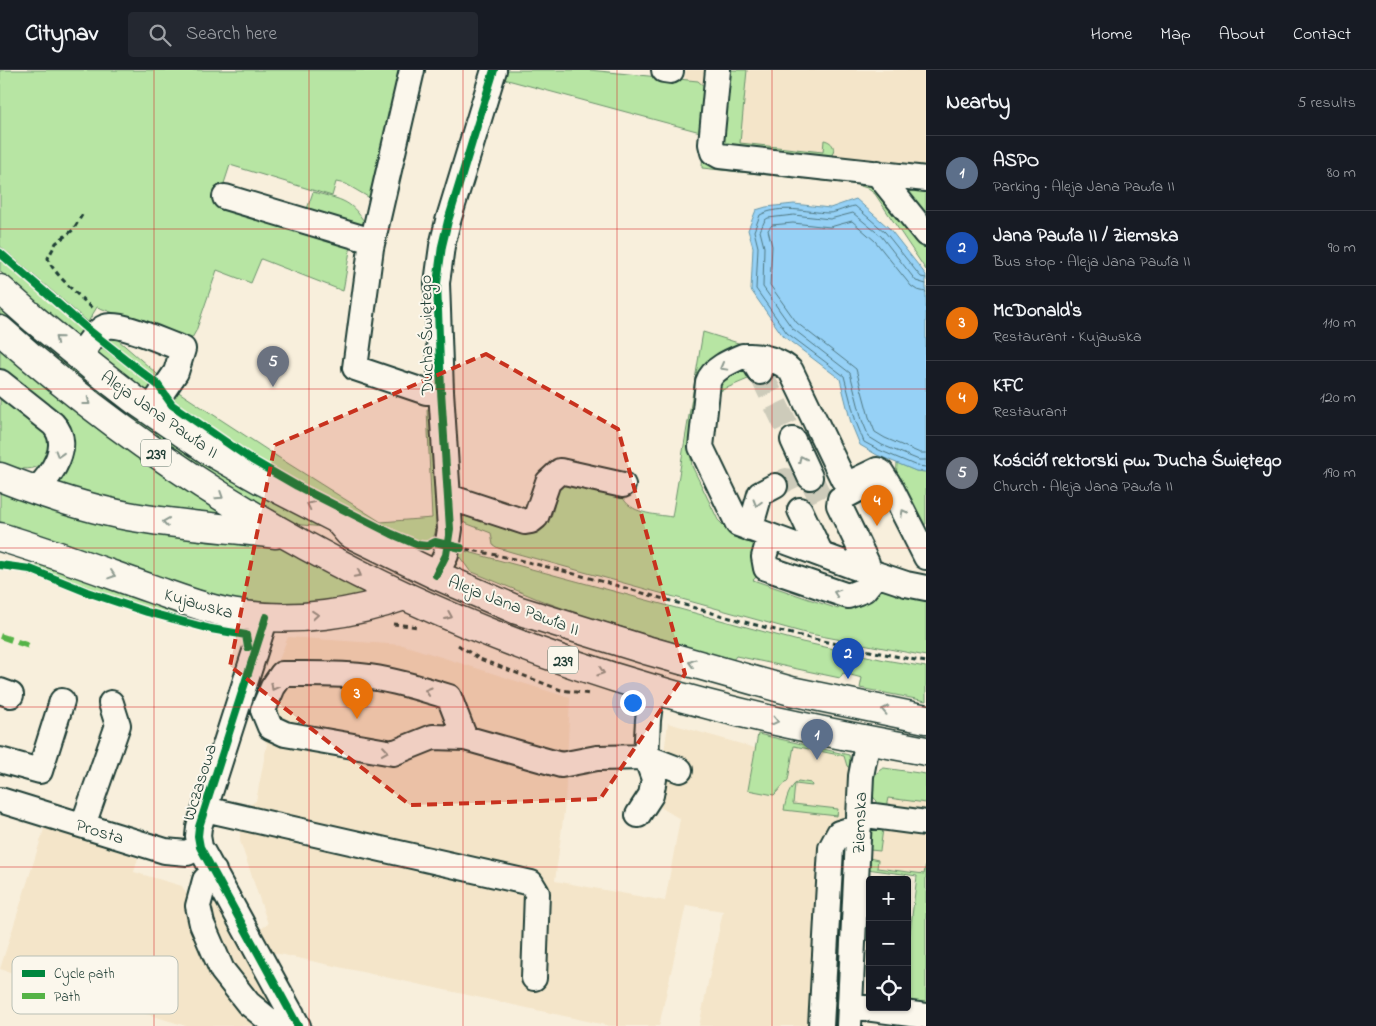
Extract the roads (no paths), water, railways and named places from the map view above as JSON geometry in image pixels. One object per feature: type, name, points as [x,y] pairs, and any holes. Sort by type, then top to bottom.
[{"type":"main road","name":"Aleja Jana Pawła II","points":[[0,289],[79,356],[150,410],[208,450],[337,519],[349,533],[436,575],[517,610],[646,650],[791,690],[926,719]]},
{"type":"main road","name":"Aleja Jana Pawła II","points":[[0,330],[89,405],[137,440],[230,502],[319,554],[404,596],[514,642],[652,689],[728,710],[926,751]]},
{"type":"main road","points":[[0,477],[92,508],[128,516],[186,524],[331,538],[349,533]]},
{"type":"main road","name":"Kujawska","points":[[0,537],[194,604],[229,613],[266,617],[315,615],[366,608],[404,596]]},
{"type":"street","points":[[412,70],[372,241],[355,368],[426,392],[441,390]]},
{"type":"street","name":"Ducha Świętego","points":[[436,575],[446,555],[454,546],[450,529],[441,390],[437,283],[442,246],[494,70]]},
{"type":"street","points":[[718,70],[711,144],[713,152],[720,156],[926,178]]},
{"type":"street","points":[[877,173],[926,234]]},
{"type":"street","points":[[225,197],[372,241]]},
{"type":"street","points":[[79,356],[100,330],[111,326],[124,328],[183,350],[176,372],[150,410]]},
{"type":"street","points":[[926,557],[881,472],[877,470],[852,482],[843,479],[791,371],[784,365],[760,356],[754,364],[738,358],[715,371],[709,378],[701,447],[736,521],[740,525],[906,584],[926,588]]},
{"type":"street","points":[[0,382],[53,424],[61,436],[62,444],[56,464],[36,490]]},
{"type":"street","points":[[793,440],[810,478]]},
{"type":"street","points":[[449,497],[525,522],[531,521],[536,517],[548,482],[560,471],[623,485]]},
{"type":"street","points":[[775,486],[760,494],[760,533],[766,568],[848,596],[864,590],[867,563],[839,505],[839,500],[876,480],[883,480],[888,483]]},
{"type":"street","points":[[821,499],[865,570]]},
{"type":"street","points":[[800,510],[821,554]]},
{"type":"street","name":"Wczasowa","points":[[266,617],[199,827],[198,836],[200,847],[295,1020]]},
{"type":"street","points":[[465,738],[449,697],[424,689],[371,677],[282,674],[273,687],[263,710],[270,727],[285,734],[393,753],[433,737],[465,738],[561,765],[597,758],[646,757],[680,770]]},
{"type":"street","points":[[638,815],[651,795],[654,779],[646,757],[652,689]]},
{"type":"street","points":[[0,760],[40,771],[62,701]]},
{"type":"street","points":[[82,825],[118,725],[111,703]]},
{"type":"street","name":"Ziemska","points":[[850,1016],[860,776],[868,740]]},
{"type":"street","name":"Prosta","points":[[0,800],[165,851],[187,853],[200,847]]},
{"type":"street","points":[[205,809],[532,883],[537,893],[534,978]]},
{"type":"street","points":[[821,1026],[831,848],[838,833],[859,821],[926,823]]},
{"type":"street","points":[[214,871],[205,880],[198,906],[202,924],[222,970],[248,1003],[270,1021],[295,1020]]},
{"type":"street","points":[[850,1016],[926,1016]]},
{"type":"water","points":[[856,199],[889,228],[926,275],[926,472],[916,471],[877,455],[860,445],[851,423],[840,379],[783,336],[751,290],[753,247],[748,230],[756,210],[794,204],[830,208]]},
{"type":"tunnel","points":[[760,372],[793,440]]},
{"type":"tunnel","points":[[810,477],[821,499]]},
{"type":"tunnel","points":[[775,486],[786,480],[800,510]]},
{"type":"place","name":"Kościół rektorski pw. Ducha Świętego","points":[[273,387]]},
{"type":"place","name":"KFC","points":[[877,526]]},
{"type":"place","name":"Jana Pawła II / Ziemska","points":[[848,679]]},
{"type":"place","name":"McDonald's","points":[[357,719]]},
{"type":"place","name":"ASPO","points":[[817,760]]}]
